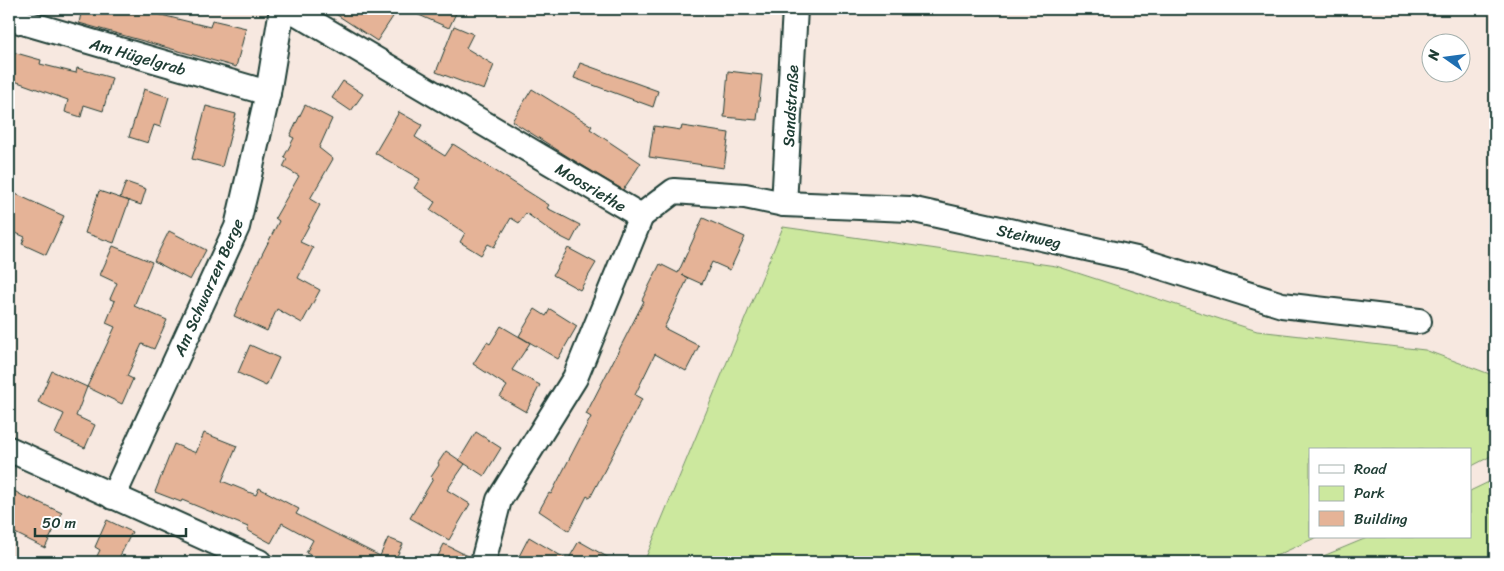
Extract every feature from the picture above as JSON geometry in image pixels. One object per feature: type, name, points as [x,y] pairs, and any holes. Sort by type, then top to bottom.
[{"type":"street","name":"Am Schwarzen Berge","points":[[113,497],[237,228],[268,93],[282,9]]},
{"type":"street","name":"Moosriethe","points":[[290,9],[641,216],[575,378],[499,500],[483,562]]},
{"type":"street","name":"Sandstraße","points":[[784,204],[795,9]]},
{"type":"street","name":"Am Hügelgrab","points":[[9,18],[268,93]]},
{"type":"street","name":"Steinweg","points":[[641,216],[674,191],[745,196],[784,204],[910,209],[1136,259],[1282,305],[1419,321]]},
{"type":"street","points":[[9,449],[259,562]]},
{"type":"green space","points":[[783,227],[1056,266],[1257,331],[1425,350],[1495,376],[1495,454],[1472,466],[1472,448],[1309,448],[1309,538],[1315,538],[1267,560],[1255,562],[644,562]]},
{"type":"green space","points":[[1495,479],[1495,562],[1309,562],[1367,538],[1472,538],[1472,490]]},
{"type":"building","points":[[82,9],[137,9],[210,27],[212,20],[246,28],[236,67],[79,23]]},
{"type":"building","points":[[328,9],[398,9],[377,41]]},
{"type":"building","points":[[405,9],[458,9],[449,28]]},
{"type":"building","points":[[454,26],[473,34],[466,48],[494,65],[484,90],[436,72]]},
{"type":"building","points":[[9,51],[41,60],[40,64],[76,73],[77,68],[112,78],[103,111],[84,105],[81,117],[65,112],[68,100],[9,79]]},
{"type":"building","points":[[580,63],[658,91],[653,107],[574,78]]},
{"type":"building","points":[[728,71],[762,75],[757,120],[724,117]]},
{"type":"building","points":[[343,81],[363,94],[351,111],[332,98]]},
{"type":"building","points":[[144,89],[169,97],[160,127],[154,125],[148,143],[129,137]]},
{"type":"building","points":[[532,89],[592,126],[590,129],[641,163],[623,190],[512,121]]},
{"type":"building","points":[[305,105],[332,119],[319,148],[333,159],[310,199],[320,205],[300,242],[313,248],[298,278],[320,290],[302,323],[277,309],[267,331],[234,316],[255,268],[279,221],[275,218],[299,176],[283,167],[287,159],[284,157],[294,138],[290,136]]},
{"type":"building","points":[[206,106],[236,114],[222,167],[192,159]]},
{"type":"building","points":[[399,112],[422,125],[415,137],[445,156],[453,144],[549,205],[547,208],[580,225],[571,242],[555,234],[526,213],[519,223],[511,218],[494,247],[488,244],[481,255],[460,242],[465,233],[430,210],[435,202],[414,188],[420,179],[375,153]]},
{"type":"building","points":[[654,126],[681,130],[682,126],[729,133],[724,168],[649,157]]},
{"type":"building","points":[[126,182],[146,189],[141,205],[120,198]]},
{"type":"building","points":[[9,191],[64,216],[46,255],[22,244],[25,237],[9,230]]},
{"type":"building","points":[[99,191],[129,201],[114,243],[85,233]]},
{"type":"building","points":[[703,218],[745,237],[730,270],[712,262],[702,284],[682,275],[688,278],[664,328],[699,346],[686,371],[655,354],[635,395],[642,399],[590,498],[587,496],[569,531],[539,511],[549,493],[551,494],[591,417],[586,414],[644,301],[642,300],[660,264],[678,273]]},
{"type":"building","points":[[169,231],[206,250],[190,280],[154,261]]},
{"type":"building","points":[[113,246],[152,262],[134,306],[167,320],[154,349],[142,344],[127,376],[133,379],[122,404],[87,387],[115,327],[106,323],[115,301],[110,299],[117,283],[100,275]]},
{"type":"building","points":[[568,248],[596,263],[580,290],[553,275]]},
{"type":"building","points":[[535,309],[546,316],[550,309],[577,326],[558,359],[519,336]]},
{"type":"building","points":[[501,326],[530,343],[512,370],[540,385],[526,412],[500,397],[507,386],[473,364],[487,342],[490,344]]},
{"type":"building","points":[[250,345],[279,358],[266,386],[238,373]]},
{"type":"building","points":[[52,371],[87,387],[76,416],[95,425],[85,448],[55,434],[64,414],[38,402]]},
{"type":"building","points":[[476,432],[501,448],[484,476],[459,460]]},
{"type":"building","points":[[204,433],[237,446],[222,481],[256,495],[259,488],[299,509],[296,514],[380,556],[388,538],[403,544],[394,562],[326,562],[306,553],[313,540],[282,523],[271,543],[247,530],[248,527],[182,500],[181,502],[155,492],[174,444],[196,453]]},
{"type":"building","points":[[446,451],[465,464],[447,490],[470,504],[449,540],[410,518],[433,479],[431,477]]},
{"type":"building","points":[[9,488],[30,500],[30,498],[62,513],[45,548],[9,530]]},
{"type":"building","points":[[107,520],[132,532],[117,562],[94,562],[100,550],[95,547]]},
{"type":"building","points":[[529,537],[568,560],[579,541],[616,562],[516,562]]},
{"type":"building","points":[[444,544],[470,557],[470,562],[435,562]]}]
